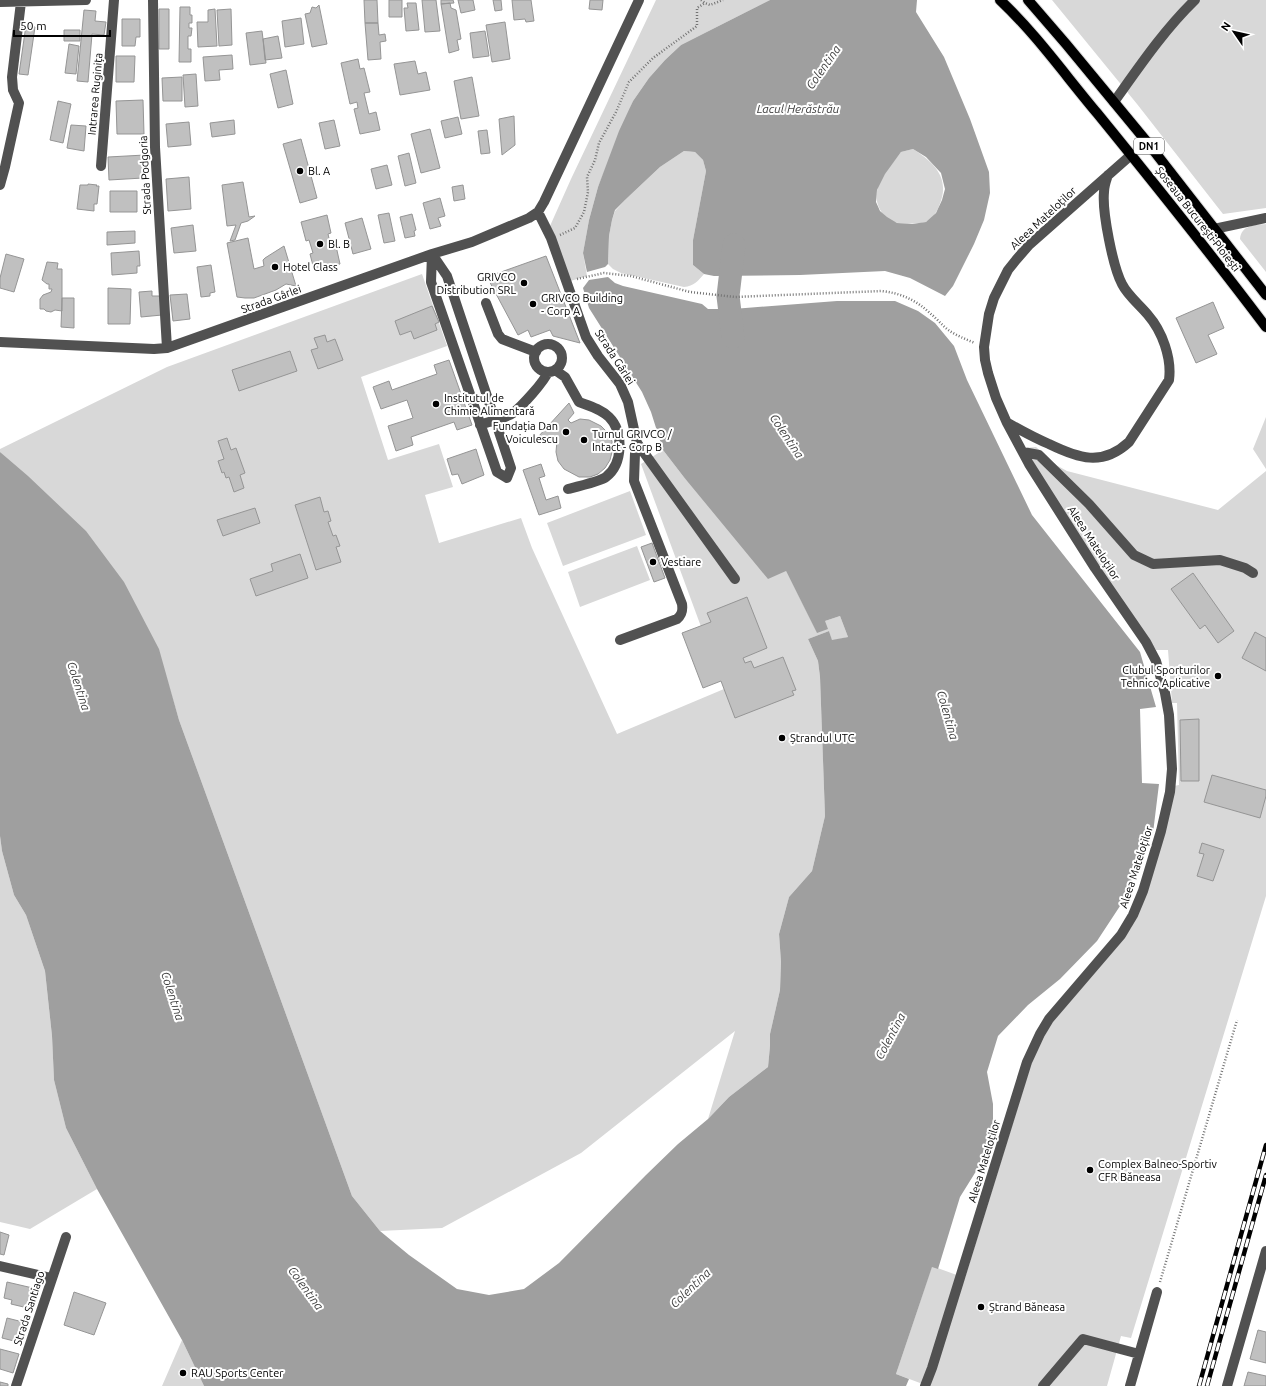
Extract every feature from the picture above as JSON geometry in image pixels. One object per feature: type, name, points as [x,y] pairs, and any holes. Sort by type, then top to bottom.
[{"type":"main road","name":"Șoseaua București-Ploiești","points":[[1000,0],[1034,36],[1131,154],[1192,230],[1266,327]]},
{"type":"main road","name":"Șoseaua București-Ploiești","points":[[1028,0],[1114,102],[1266,295]]},
{"type":"street","points":[[0,2],[86,0]]},
{"type":"street","name":"Intrarea Ruginița","points":[[101,166],[114,0]]},
{"type":"street","name":"Strada Podgoria","points":[[153,0],[155,147],[167,348]]},
{"type":"street","points":[[538,212],[639,0]]},
{"type":"street","points":[[1114,102],[1182,12],[1195,0]]},
{"type":"street","points":[[0,185],[20,103],[13,90],[12,77],[21,2]]},
{"type":"street","name":"Aleea Mateloților","points":[[925,1386],[932,1368],[1027,1062],[1049,1019],[1121,935],[1133,915],[1143,891],[1162,831],[1170,792],[1172,780],[1169,715],[1165,693],[1156,661],[1146,642],[1095,568],[1030,464],[1007,423],[992,387],[985,360],[984,347],[989,314],[994,298],[1000,284],[1012,265],[1029,246],[1131,154]]},
{"type":"street","points":[[1007,423],[1033,437],[1071,454],[1089,458],[1110,455],[1121,450],[1128,442],[1169,380],[1170,370],[1157,327],[1123,285],[1114,262],[1104,208],[1103,194],[1108,175]]},
{"type":"street","name":"Strada Gârlei","points":[[0,342],[154,349],[167,348],[432,254],[472,242],[529,218],[538,212],[551,238],[586,337],[598,356],[620,384],[628,402],[637,443],[635,453],[634,481],[682,604],[683,610],[681,616],[676,619],[620,640]]},
{"type":"street","points":[[1214,229],[1266,218]]},
{"type":"street","points":[[432,254],[447,276],[496,420],[512,468],[507,478],[497,472],[430,282],[432,254]]},
{"type":"street","points":[[486,303],[498,334],[502,339],[536,352]]},
{"type":"street","points":[[551,345],[561,352],[562,360],[558,368],[551,371],[544,371],[536,365],[536,352],[542,346],[551,345]]},
{"type":"street","points":[[454,352],[470,347]]},
{"type":"street","points":[[480,424],[496,420],[513,413],[545,380],[551,371]]},
{"type":"street","points":[[551,371],[564,377],[579,402],[600,410],[610,418],[618,435],[618,459],[613,469],[606,477],[568,490]]},
{"type":"street","points":[[637,443],[735,579]]},
{"type":"street","points":[[1023,452],[1039,455],[1089,504],[1134,555],[1153,564],[1220,560],[1245,568],[1253,573]]},
{"type":"street","name":"Strada Santiago","points":[[16,1386],[66,1237]]},
{"type":"street","points":[[1228,1386],[1266,1251]]},
{"type":"street","points":[[0,1266],[51,1278]]},
{"type":"street","points":[[1130,1386],[1157,1292]]},
{"type":"street","points":[[1043,1386],[1083,1339],[1139,1354]]},
{"type":"path","points":[[701,0],[710,6],[723,0]]},
{"type":"path","points":[[551,238],[575,228],[584,212],[588,192],[587,177],[595,160],[600,143],[629,82],[653,58],[696,26],[697,8],[705,3]]},
{"type":"path","points":[[587,276],[604,273],[617,274],[631,276],[690,292],[728,296],[881,291],[893,292],[906,296],[920,304],[946,328],[984,347]]},
{"type":"path","points":[[1157,1292],[1237,1020]]},
{"type":"shaded area","points":[[656,0],[770,0],[681,45],[649,78],[633,101],[598,187],[589,220],[583,253],[587,276],[567,282],[550,226]]},
{"type":"shaded area","points":[[1052,0],[1266,0],[1266,208],[1223,214],[1137,104]]},
{"type":"shaded area","points":[[913,149],[928,160],[939,173],[942,180],[942,196],[937,211],[928,221],[924,223],[912,224],[893,222],[881,212],[876,196],[878,186],[883,176],[901,152]]},
{"type":"shaded area","points":[[684,151],[695,152],[703,160],[706,171],[693,240],[693,265],[704,274],[698,281],[684,287],[621,273],[613,269],[608,264],[609,236],[615,211],[660,167]]},
{"type":"shaded area","points":[[1266,224],[1266,272],[1240,239],[1241,234],[1246,228],[1253,225]]},
{"type":"shaded area","points":[[422,274],[447,346],[361,377],[388,460],[439,444],[453,487],[425,495],[439,543],[521,518],[532,548],[617,734],[724,689],[641,464],[663,450],[683,476],[786,571],[817,632],[825,621],[840,616],[848,637],[832,641],[829,631],[808,639],[818,661],[820,677],[825,816],[812,871],[789,897],[779,934],[781,962],[780,990],[770,1034],[768,1067],[729,1097],[708,1119],[735,1031],[581,1153],[442,1228],[380,1231],[352,1196],[179,720],[158,649],[0,452],[0,449],[167,367]]},
{"type":"shaded area","points":[[1266,417],[1266,469],[1253,449]]},
{"type":"shaded area","points":[[1036,447],[1056,465],[1067,471],[1218,510],[1266,471],[1266,896],[1131,1338],[1121,1336],[1107,1386],[928,1386],[896,1374],[932,1266],[965,1278],[1032,1061],[1052,1021],[1131,928],[1174,786],[1179,785],[1177,703],[1172,703],[1168,650],[1156,650],[1101,571],[1024,448]]},
{"type":"shaded area","points":[[630,491],[646,535],[563,566],[547,523]]},
{"type":"shaded area","points":[[637,546],[650,580],[580,607],[568,572]]},
{"type":"shaded area","points":[[0,836],[2,851],[14,895],[26,915],[45,971],[52,1036],[54,1080],[66,1128],[97,1189],[30,1229],[0,1222]]},
{"type":"shaded area","name":"RAU Sports Center","points":[[182,1340],[204,1386],[162,1386]]},
{"type":"water","name":"Lacul Herăstrău","points":[[770,0],[917,0],[916,12],[944,57],[970,119],[989,172],[990,193],[984,220],[953,286],[945,296],[910,278],[885,271],[800,275],[714,276],[704,274],[693,265],[693,240],[706,171],[703,160],[695,152],[684,151],[660,167],[615,210],[609,236],[608,264],[605,267],[587,272],[583,253],[589,220],[598,187],[619,131],[633,101],[649,78],[681,45]],"holes":[[[913,149],[926,157],[941,173],[945,189],[942,200],[936,213],[926,222],[912,224],[897,223],[880,211],[876,202],[877,190],[885,174],[901,152]]]},
{"type":"water","points":[[608,277],[615,283],[623,286],[702,304],[708,309],[719,309],[721,306],[732,306],[733,309],[837,301],[895,301],[918,311],[935,323],[954,346],[967,380],[1032,515],[1140,652],[1156,707],[1140,709],[1142,783],[1159,784],[1153,833],[1120,906],[1097,941],[1060,979],[1028,1005],[998,1036],[987,1072],[993,1104],[993,1144],[960,1197],[938,1269],[932,1267],[896,1374],[909,1379],[906,1386],[204,1386],[182,1340],[97,1189],[66,1128],[54,1080],[52,1036],[45,971],[26,915],[14,895],[2,851],[0,836],[0,452],[28,476],[86,531],[124,582],[159,649],[179,720],[352,1196],[380,1231],[409,1255],[457,1289],[489,1295],[524,1289],[559,1263],[678,1144],[708,1119],[729,1097],[768,1067],[770,1034],[780,990],[781,962],[779,934],[789,897],[812,871],[825,816],[820,677],[818,661],[808,639],[829,631],[832,640],[848,637],[840,616],[825,621],[828,629],[817,633],[786,571],[768,579],[663,450],[651,412],[642,392],[589,308],[583,288],[589,280]]},
{"type":"building","points":[[364,0],[377,0],[378,23],[365,23]]},
{"type":"building","points":[[389,0],[402,0],[402,17],[389,17]]},
{"type":"building","points":[[422,0],[436,0],[440,31],[425,32]]},
{"type":"building","points":[[441,0],[453,0],[454,3],[441,4]]},
{"type":"building","points":[[458,0],[473,0],[475,10],[461,13]]},
{"type":"building","points":[[493,0],[501,0],[502,10],[495,11]]},
{"type":"building","points":[[512,0],[531,0],[534,21],[526,22],[525,19],[514,20]]},
{"type":"building","points":[[590,0],[603,0],[602,10],[589,9]]},
{"type":"building","points":[[407,3],[416,3],[419,30],[406,31],[404,8],[408,8]]},
{"type":"building","points":[[450,3],[451,8],[456,10],[461,39],[457,40],[459,50],[449,53],[441,4]]},
{"type":"building","points":[[319,5],[327,44],[312,47],[305,14],[310,13],[312,7],[316,8]]},
{"type":"building","points":[[180,7],[190,7],[190,15],[192,15],[192,23],[189,23],[189,28],[192,28],[191,36],[188,36],[188,49],[191,49],[191,62],[179,62]]},
{"type":"building","points":[[159,9],[169,9],[169,49],[159,49]]},
{"type":"building","points":[[215,9],[217,46],[198,47],[197,22],[208,22],[208,10]]},
{"type":"building","points":[[231,9],[232,45],[219,46],[217,10]]},
{"type":"building","points":[[84,10],[96,11],[95,21],[106,22],[104,35],[92,34],[88,82],[77,81]]},
{"type":"building","points":[[301,18],[304,44],[285,47],[282,21]]},
{"type":"building","points":[[122,19],[140,19],[140,37],[136,37],[135,46],[122,46]]},
{"type":"building","points":[[505,22],[510,59],[492,62],[486,25]]},
{"type":"building","points":[[365,23],[378,23],[379,35],[385,34],[386,41],[380,42],[381,59],[368,60]]},
{"type":"building","points":[[26,25],[35,27],[28,75],[19,74]]},
{"type":"building","points":[[64,30],[80,30],[80,41],[64,41]]},
{"type":"building","points":[[262,31],[266,63],[250,65],[246,33]]},
{"type":"building","points":[[485,31],[489,56],[473,58],[470,33]]},
{"type":"building","points":[[278,36],[282,58],[265,60],[263,39]]},
{"type":"building","points":[[69,44],[79,46],[76,74],[65,73]]},
{"type":"building","points":[[232,55],[233,69],[219,70],[220,80],[205,81],[203,57]]},
{"type":"building","points":[[116,56],[135,56],[134,82],[116,82]]},
{"type":"building","points":[[358,59],[360,69],[364,68],[370,92],[364,93],[369,114],[376,112],[380,130],[360,134],[354,109],[358,108],[357,102],[350,104],[341,63]]},
{"type":"building","points":[[415,61],[418,74],[426,72],[430,90],[400,95],[394,64]]},
{"type":"building","points":[[286,70],[293,104],[278,108],[270,74]]},
{"type":"building","points":[[196,74],[198,106],[185,107],[183,75]]},
{"type":"building","points":[[182,77],[182,101],[163,101],[162,78]]},
{"type":"building","points":[[472,77],[479,116],[461,119],[454,81]]},
{"type":"building","points":[[143,100],[144,134],[117,134],[116,101]]},
{"type":"building","points":[[58,101],[71,104],[63,143],[50,140]]},
{"type":"building","points":[[514,116],[515,145],[502,155],[499,119]]},
{"type":"building","points":[[458,117],[462,134],[445,138],[441,121]]},
{"type":"building","points":[[234,120],[235,134],[212,137],[210,123]]},
{"type":"building","points":[[334,120],[340,146],[325,149],[319,123]]},
{"type":"building","points":[[189,122],[191,145],[168,147],[166,124]]},
{"type":"building","points":[[71,125],[86,126],[84,151],[67,148]]},
{"type":"building","points":[[430,129],[440,168],[421,173],[411,134]]},
{"type":"building","points":[[487,130],[490,153],[481,154],[478,131]]},
{"type":"building","name":"Bl. A","points":[[301,139],[317,198],[300,203],[283,144]]},
{"type":"building","points":[[409,153],[416,183],[405,186],[398,156]]},
{"type":"building","points":[[145,155],[143,178],[109,180],[108,157]]},
{"type":"building","points":[[387,165],[392,185],[376,189],[371,169]]},
{"type":"building","points":[[189,177],[191,209],[168,211],[166,179]]},
{"type":"building","points":[[243,182],[249,217],[255,216],[248,221],[241,223],[235,240],[230,241],[236,225],[227,226],[222,185]]},
{"type":"building","points":[[88,184],[99,186],[97,204],[94,204],[94,211],[77,209],[80,185]]},
{"type":"building","points":[[463,185],[465,199],[454,201],[452,187]]},
{"type":"building","points":[[110,191],[137,191],[137,212],[110,212]]},
{"type":"building","points":[[440,198],[445,216],[438,218],[441,226],[430,229],[423,203]]},
{"type":"building","points":[[389,213],[395,241],[384,243],[378,215]]},
{"type":"building","points":[[412,214],[416,230],[414,231],[415,236],[405,238],[400,217]]},
{"type":"building","name":"Bl. B","points":[[327,215],[331,233],[328,234],[331,247],[336,246],[340,264],[314,270],[310,254],[313,253],[309,240],[306,241],[301,222]]},
{"type":"building","points":[[362,218],[371,249],[353,254],[345,223]]},
{"type":"building","points":[[193,225],[196,251],[174,253],[171,228]]},
{"type":"building","points":[[135,231],[135,243],[107,245],[107,232]]},
{"type":"building","name":"Hotel Class","points":[[248,238],[254,269],[264,266],[263,260],[265,258],[284,246],[296,286],[286,284],[276,290],[254,298],[237,297],[227,243]]},
{"type":"building","points":[[139,251],[140,266],[137,266],[137,273],[112,275],[111,253]]},
{"type":"building","points":[[6,254],[24,259],[14,292],[0,288],[0,278]]},
{"type":"building","name":"GRIVCO Building - Corp A","points":[[546,256],[580,343],[553,336],[550,330],[531,337],[528,330],[518,335],[487,277]]},
{"type":"building","points":[[47,262],[58,263],[57,269],[62,269],[62,311],[55,310],[51,312],[40,309],[40,299],[43,295],[51,292],[52,289],[49,289],[49,284],[42,280]]},
{"type":"building","points":[[211,265],[215,292],[210,293],[210,296],[201,297],[197,267]]},
{"type":"building","points":[[108,288],[131,289],[130,324],[108,324]]},
{"type":"building","points":[[152,291],[152,296],[160,296],[162,315],[141,317],[139,292]]},
{"type":"building","points":[[187,294],[190,319],[173,321],[170,295]]},
{"type":"building","points":[[62,298],[74,298],[74,328],[61,327]]},
{"type":"building","points":[[1213,302],[1224,328],[1208,335],[1217,354],[1196,363],[1176,318]]},
{"type":"building","points":[[432,306],[439,322],[435,324],[437,330],[414,339],[411,331],[400,335],[395,321]]},
{"type":"building","points":[[325,335],[327,342],[335,339],[343,360],[318,369],[311,350],[318,348],[314,338]]},
{"type":"building","points":[[290,351],[297,371],[239,391],[232,370]]},
{"type":"building","name":"Institutul de Chimie Alimentară","points":[[449,360],[472,425],[457,430],[454,422],[411,437],[413,445],[396,451],[388,426],[413,418],[407,400],[381,409],[373,387],[389,381],[392,390],[437,374],[434,365]]},
{"type":"building","name":"Turnul GRIVCO / Intact - Corp B","points":[[569,403],[574,413],[568,420],[571,423],[580,419],[589,420],[601,426],[607,432],[612,441],[610,460],[605,468],[598,474],[590,477],[579,477],[564,469],[558,461],[556,452],[557,441],[553,437],[551,440],[538,437]]},
{"type":"building","points":[[227,438],[231,450],[236,448],[245,473],[240,475],[244,488],[234,492],[229,477],[226,478],[224,472],[222,473],[218,461],[224,459],[218,441]]},
{"type":"building","points":[[476,449],[484,475],[462,484],[458,474],[452,475],[447,459]]},
{"type":"building","points":[[541,464],[545,476],[539,478],[546,500],[558,496],[561,508],[539,515],[523,470]]},
{"type":"building","points":[[320,497],[324,512],[328,511],[331,521],[328,522],[333,536],[336,535],[340,546],[336,547],[341,562],[316,570],[295,505]]},
{"type":"building","points":[[255,508],[260,523],[223,536],[217,520]]},
{"type":"building","name":"Vestiare","points":[[652,543],[665,578],[654,582],[641,547]]},
{"type":"building","points":[[300,554],[308,578],[256,596],[250,579],[273,571],[271,564]]},
{"type":"building","points":[[1193,573],[1234,631],[1218,643],[1205,625],[1200,629],[1171,589]]},
{"type":"building","points":[[747,597],[767,648],[743,658],[745,663],[751,661],[754,668],[783,657],[796,690],[792,691],[794,695],[735,718],[721,681],[703,688],[682,633],[711,622],[707,613]]},
{"type":"building","points":[[1255,632],[1266,638],[1266,671],[1242,658]]},
{"type":"building","points":[[1199,719],[1199,781],[1181,781],[1180,720]]},
{"type":"building","points":[[1212,775],[1266,790],[1266,796],[1260,818],[1204,802]]},
{"type":"building","points":[[1202,843],[1224,850],[1213,881],[1197,876],[1204,854],[1199,853]]},
{"type":"building","points":[[0,1232],[9,1235],[4,1255],[0,1254]]},
{"type":"building","points":[[7,1282],[37,1289],[32,1309],[11,1304],[12,1300],[4,1298]]},
{"type":"building","points":[[74,1292],[106,1303],[94,1335],[64,1325]]},
{"type":"building","points":[[7,1318],[27,1323],[22,1343],[2,1338]]},
{"type":"building","points":[[1258,1330],[1266,1332],[1266,1363],[1250,1359]]},
{"type":"building","points":[[0,1349],[19,1354],[13,1373],[0,1369]]},
{"type":"building","points":[[1248,1372],[1266,1376],[1266,1386],[1244,1386]]},
{"type":"building","points":[[0,1382],[8,1384],[8,1386],[0,1386]]},
{"type":"waterway","name":"Colentina","points":[[733,337],[728,296],[734,245]]},
{"type":"railway","points":[[1199,1386],[1266,1145]]},
{"type":"railway","points":[[1207,1386],[1266,1175]]},
{"type":"place","name":"Bl. A","points":[[300,171]]},
{"type":"place","name":"Bl. B","points":[[320,244]]},
{"type":"place","name":"Hotel Class","points":[[275,267]]},
{"type":"place","name":"GRIVCO Distribution SRL","points":[[524,283]]},
{"type":"place","name":"GRIVCO Building - Corp A","points":[[533,304]]},
{"type":"place","name":"Institutul de Chimie Alimentară","points":[[436,404]]},
{"type":"place","name":"Fundația Dan Voiculescu","points":[[566,432]]},
{"type":"place","name":"Turnul GRIVCO / Intact - Corp B","points":[[584,440]]},
{"type":"place","name":"Vestiare","points":[[653,562]]},
{"type":"place","name":"Clubul Sporturilor Tehnico Aplicative","points":[[1218,676]]},
{"type":"place","name":"Ștrandul UTC","points":[[782,738]]},
{"type":"place","name":"Complex Balneo-Sportiv CFR Băneasa","points":[[1090,1170]]},
{"type":"place","name":"Ștrand Băneasa","points":[[981,1307]]},
{"type":"place","name":"RAU Sports Center","points":[[183,1373]]}]
